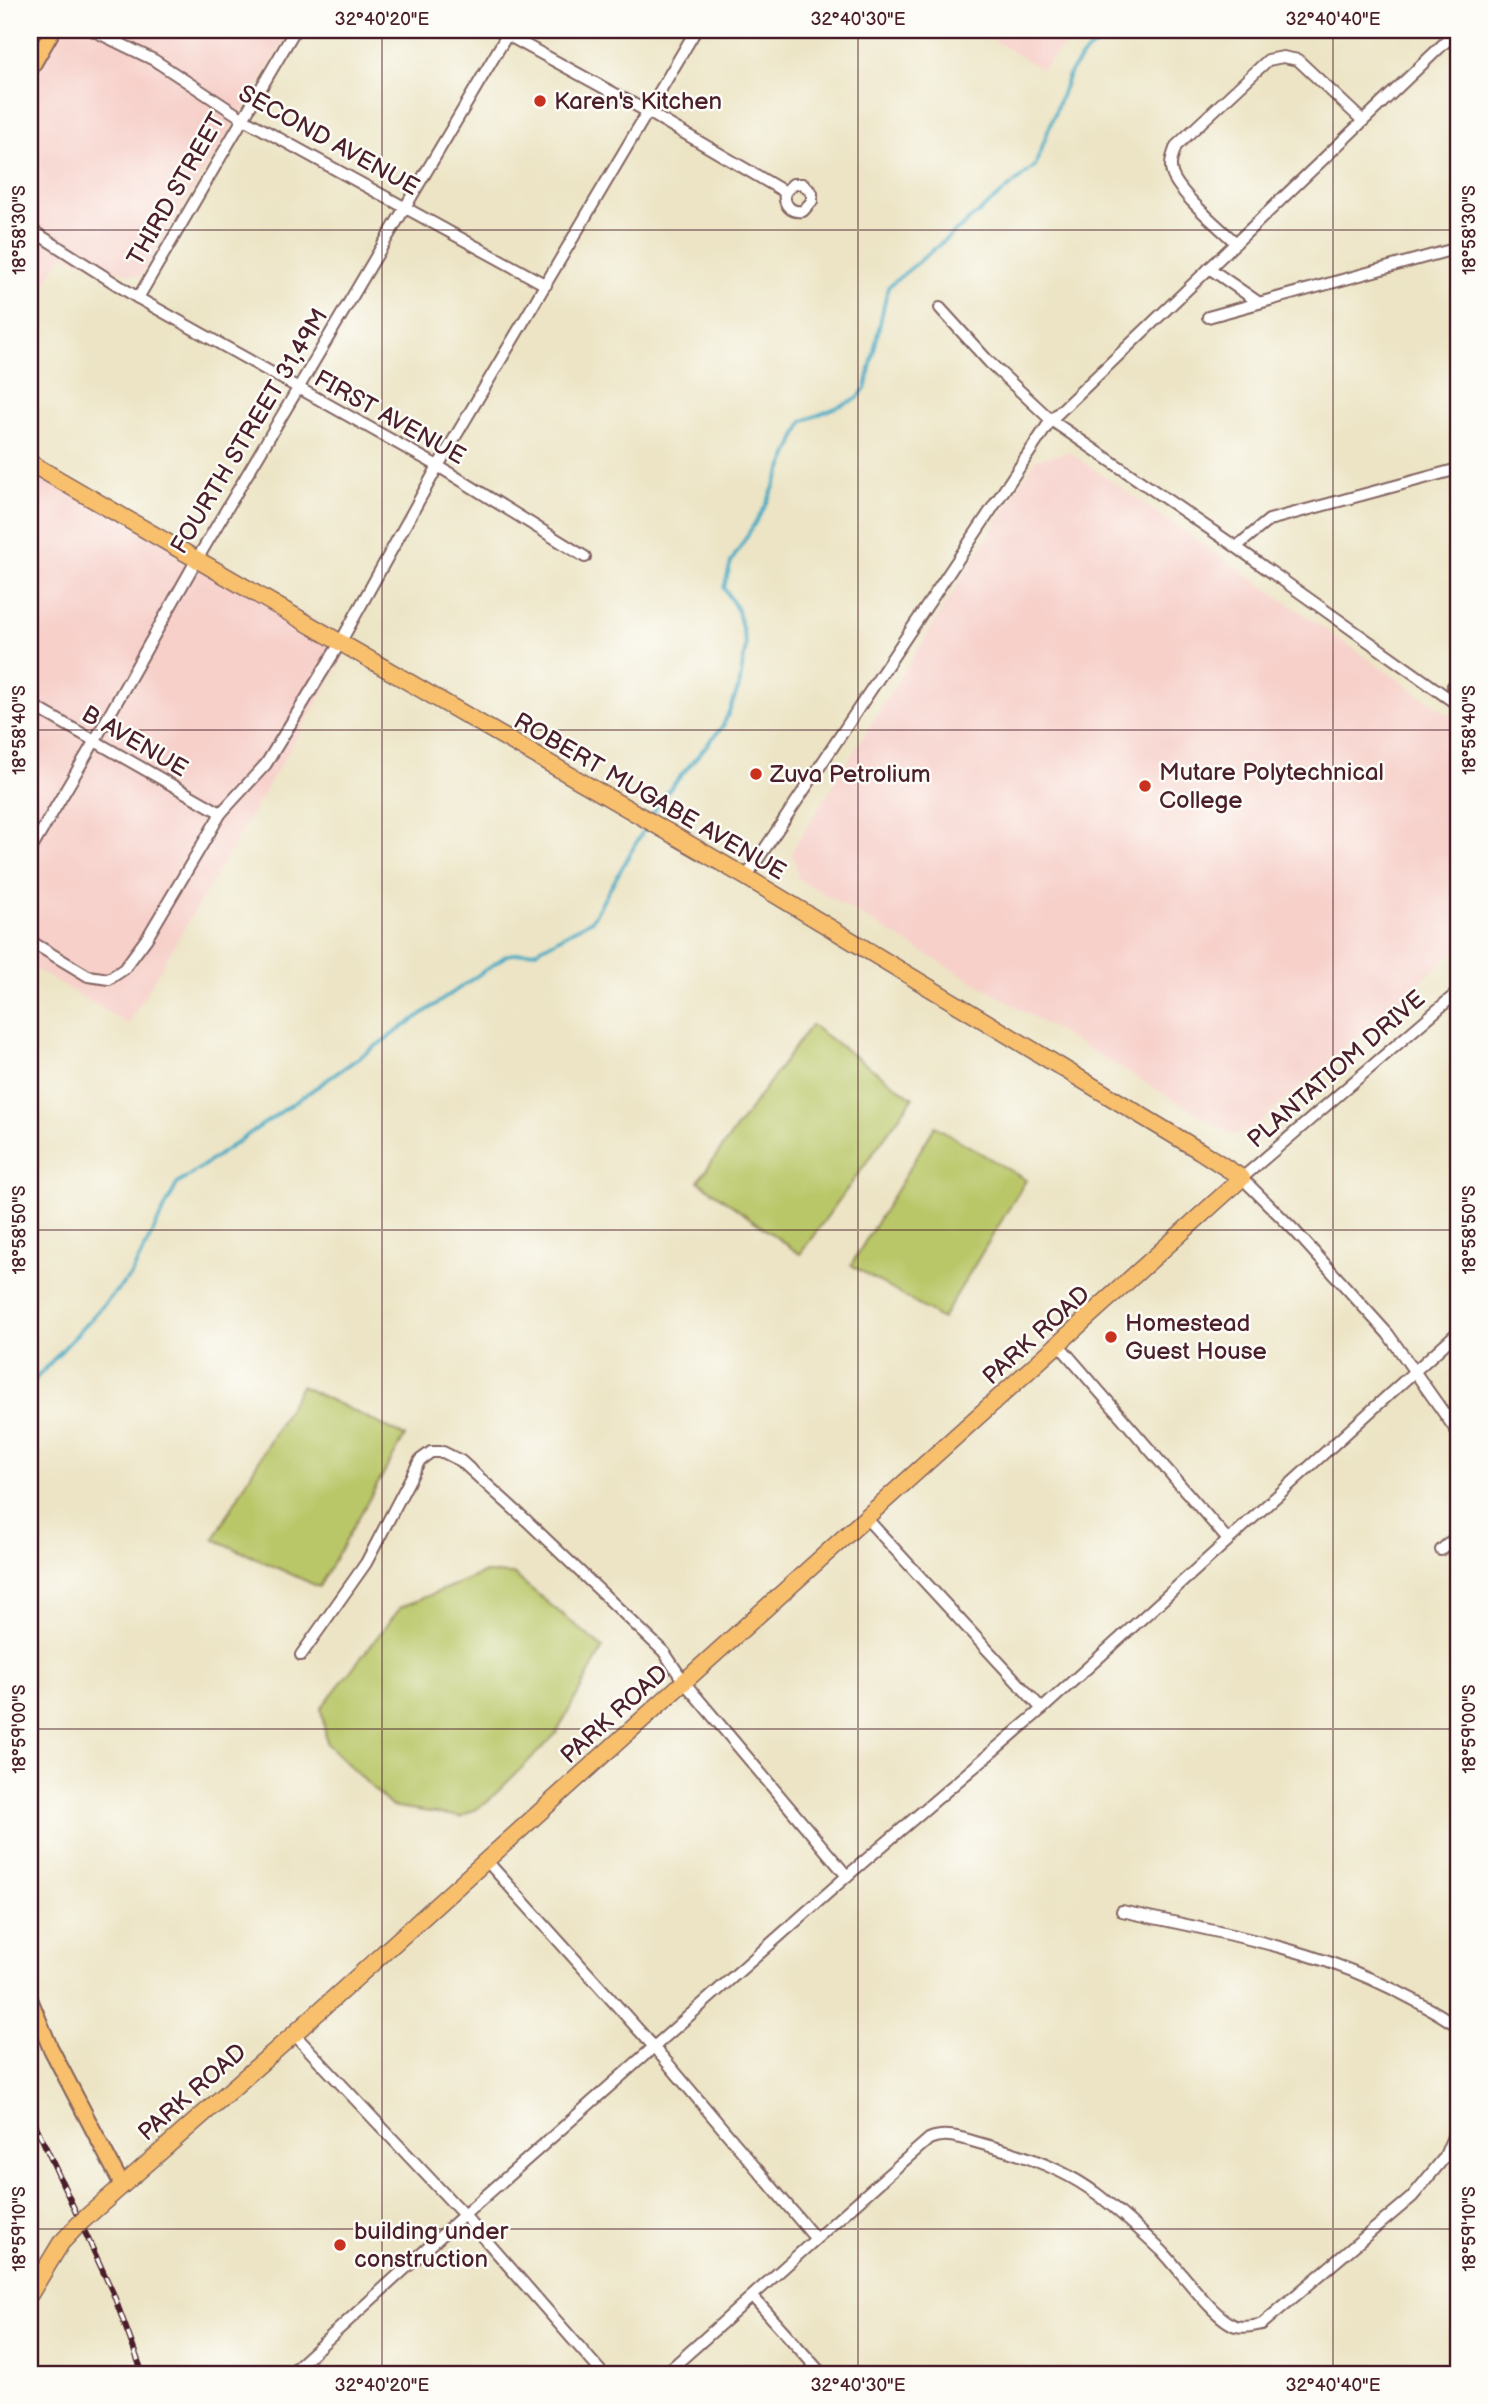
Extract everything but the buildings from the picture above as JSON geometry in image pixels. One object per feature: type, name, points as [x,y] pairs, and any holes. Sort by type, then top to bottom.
[{"type":"highway","name":"ROBERT MUGABE AVENUE","points":[[30,463],[746,877],[1200,1150],[1242,1178]]},
{"type":"highway","name":"PARK ROAD","points":[[30,2294],[61,2243],[84,2219],[294,2034],[1242,1178]]},
{"type":"main road","points":[[30,69],[53,30]]},
{"type":"main road","points":[[30,1999],[50,2047],[122,2185]]},
{"type":"street","name":"SECOND AVENUE","points":[[92,30],[154,60],[242,118],[546,285]]},
{"type":"street","name":"THIRD STREET","points":[[138,298],[295,30]]},
{"type":"street","points":[[30,941],[88,976],[109,979],[124,969],[147,938],[221,813],[266,764],[340,643],[438,466],[696,30]]},
{"type":"street","points":[[746,877],[1051,420],[1458,30]]},
{"type":"street","points":[[505,31],[785,192]]},
{"type":"street","name":"FOURTH STREET 31,49M","points":[[30,850],[196,561],[407,207],[505,31]]},
{"type":"street","points":[[1236,243],[1199,210],[1172,174],[1171,159],[1177,146],[1268,60],[1283,57],[1298,60],[1362,120]]},
{"type":"street","name":"FIRST AVENUE","points":[[30,229],[138,298],[438,466],[585,557]]},
{"type":"street","points":[[1208,317],[1458,247]]},
{"type":"street","points":[[1209,268],[1258,302]]},
{"type":"street","points":[[940,308],[989,362],[1051,420],[1458,705]]},
{"type":"street","points":[[1236,547],[1269,520],[1458,469]]},
{"type":"street","name":"B AVENUE","points":[[30,704],[221,813]]},
{"type":"street","name":"PLANTATIOM DRIVE","points":[[1242,1178],[1458,992]]},
{"type":"street","points":[[1242,1178],[1295,1231],[1379,1324],[1458,1433]]},
{"type":"street","points":[[295,2369],[847,1875],[1042,1710],[1458,1332]]},
{"type":"street","points":[[1059,1345],[1228,1540]]},
{"type":"street","points":[[301,1655],[366,1563],[420,1460],[431,1452],[443,1452],[461,1461],[664,1652],[684,1682],[847,1875]]},
{"type":"street","points":[[866,1518],[1042,1710]]},
{"type":"street","points":[[1441,1550],[1458,1535]]},
{"type":"street","points":[[485,1860],[654,2047],[815,2238]]},
{"type":"street","points":[[1122,1911],[1314,1957],[1355,1972],[1458,2026]]},
{"type":"street","points":[[294,2034],[464,2215],[603,2374]]},
{"type":"street","points":[[665,2374],[929,2139],[943,2135],[952,2136],[1019,2153],[1066,2174],[1097,2194],[1161,2251],[1222,2317],[1236,2326],[1249,2327],[1262,2324],[1412,2197],[1444,2158],[1458,2125]]},
{"type":"street","points":[[753,2297],[822,2374]]},
{"type":"shaded area","points":[[30,30],[291,30],[140,277],[62,256],[30,309]]},
{"type":"shaded area","points":[[976,30],[1081,30],[1042,69]]},
{"type":"shaded area","name":"Mutare Polytechnical College","points":[[1069,452],[1458,721],[1458,949],[1253,1128],[1234,1135],[799,879],[792,851],[1036,459]]},
{"type":"shaded area","points":[[30,457],[352,643],[128,1024],[30,966]]},
{"type":"green space","points":[[811,1025],[913,1098],[800,1254],[698,1181]]},
{"type":"green space","points":[[935,1126],[1026,1180],[942,1319],[851,1265]]},
{"type":"green space","points":[[301,1386],[405,1436],[319,1587],[214,1539]]},
{"type":"green space","points":[[483,1573],[513,1574],[603,1648],[556,1734],[485,1804],[461,1817],[391,1806],[327,1744],[321,1708],[401,1607]]},
{"type":"waterway","points":[[651,817],[662,798],[723,726],[739,687],[746,645],[738,611],[724,588],[731,562],[766,505],[803,421],[857,399],[866,387],[888,287],[1035,166],[1070,72],[1088,50],[1119,30]]},
{"type":"waterway","points":[[30,1385],[131,1275],[177,1184],[507,955],[536,951],[592,920],[647,824]]},
{"type":"railway","points":[[30,2113],[113,2293],[143,2374]]},
{"type":"place","name":"Karen's Kitchen","points":[[540,101]]},
{"type":"place","name":"Zuva Petrolium","points":[[756,774]]},
{"type":"place","name":"Mutare Polytechnical College","points":[[1145,786]]},
{"type":"place","name":"Homestead Guest House","points":[[1111,1337]]},
{"type":"place","name":"building under construction","points":[[340,2245]]}]
